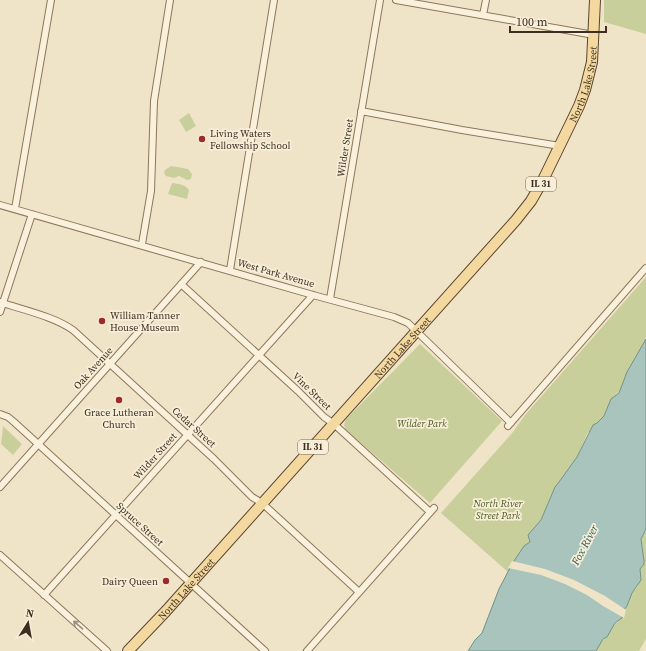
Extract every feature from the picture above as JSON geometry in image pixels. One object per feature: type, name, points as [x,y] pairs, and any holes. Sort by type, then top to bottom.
[{"type":"main road","name":"North Lake Street","points":[[128,651],[417,332],[520,215],[543,180],[585,90],[592,62],[596,0]]},
{"type":"street","points":[[15,209],[51,0]]},
{"type":"street","points":[[142,244],[151,191],[155,89],[170,0]]},
{"type":"street","points":[[230,270],[274,0]]},
{"type":"street","name":"Wilder Street","points":[[330,299],[380,0]]},
{"type":"street","points":[[396,0],[594,35]]},
{"type":"street","points":[[483,15],[486,0]]},
{"type":"street","points":[[362,111],[462,130],[560,146]]},
{"type":"street","name":"West Park Avenue","points":[[0,204],[142,244],[313,295],[394,316],[408,323],[510,424],[646,268]]},
{"type":"street","points":[[0,312],[1,303],[32,214]]},
{"type":"street","name":"Oak Avenue","points":[[0,487],[201,262]]},
{"type":"street","name":"Vine Street","points":[[181,284],[298,391],[324,417],[334,424],[432,510],[359,592]]},
{"type":"street","name":"Wilder Street","points":[[44,595],[313,295]]},
{"type":"street","name":"Cedar Street","points":[[1,303],[65,325],[110,364],[252,497],[262,503],[359,592]]},
{"type":"street","name":"Spruce Street","points":[[0,414],[8,417],[14,422],[115,516],[265,651]]},
{"type":"street","points":[[0,556],[107,651]]},
{"type":"street","points":[[307,651],[359,592]]},
{"type":"green space","points":[[604,0],[646,0],[646,34],[604,22]]},
{"type":"green space","points":[[189,113],[196,126],[186,132],[179,120]]},
{"type":"green space","points":[[171,166],[188,169],[192,174],[191,179],[187,180],[179,176],[174,178],[166,176],[164,173],[165,170]]},
{"type":"green space","points":[[172,183],[186,187],[189,190],[187,199],[168,194]]},
{"type":"green space","name":"North River Street Park","points":[[646,277],[646,339],[627,372],[620,390],[612,399],[604,416],[587,434],[577,457],[555,487],[541,520],[528,535],[530,542],[524,546],[508,572],[441,513],[513,432],[525,415]]},
{"type":"green space","name":"Wilder Park","points":[[420,344],[502,421],[430,503],[346,430],[344,425],[346,419]]},
{"type":"green space","points":[[3,426],[22,444],[13,455],[1,444]]},
{"type":"green space","points":[[646,529],[646,639],[639,651],[596,651],[601,642],[607,637],[612,627],[619,621],[632,593],[638,586],[640,569],[644,564],[641,539]]},
{"type":"water","name":"Fox River","points":[[646,339],[646,529],[641,539],[644,564],[640,569],[641,580],[632,593],[627,606],[623,611],[622,618],[615,623],[607,637],[603,639],[596,651],[468,651],[475,640],[482,633],[499,589],[512,564],[524,546],[530,542],[528,535],[541,520],[555,487],[577,457],[593,425],[604,416],[611,399],[619,393],[627,372]]},
{"type":"pier","points":[[512,561],[545,569],[574,580],[605,596],[626,610],[624,618],[587,595],[565,584],[541,575],[508,568]]},
{"type":"place","name":"Living Waters Fellowship School","points":[[202,139]]},
{"type":"place","name":"William Tanner House Museum","points":[[102,321]]},
{"type":"place","name":"Grace Lutheran Church","points":[[119,400]]},
{"type":"place","name":"Dairy Queen","points":[[166,581]]}]
